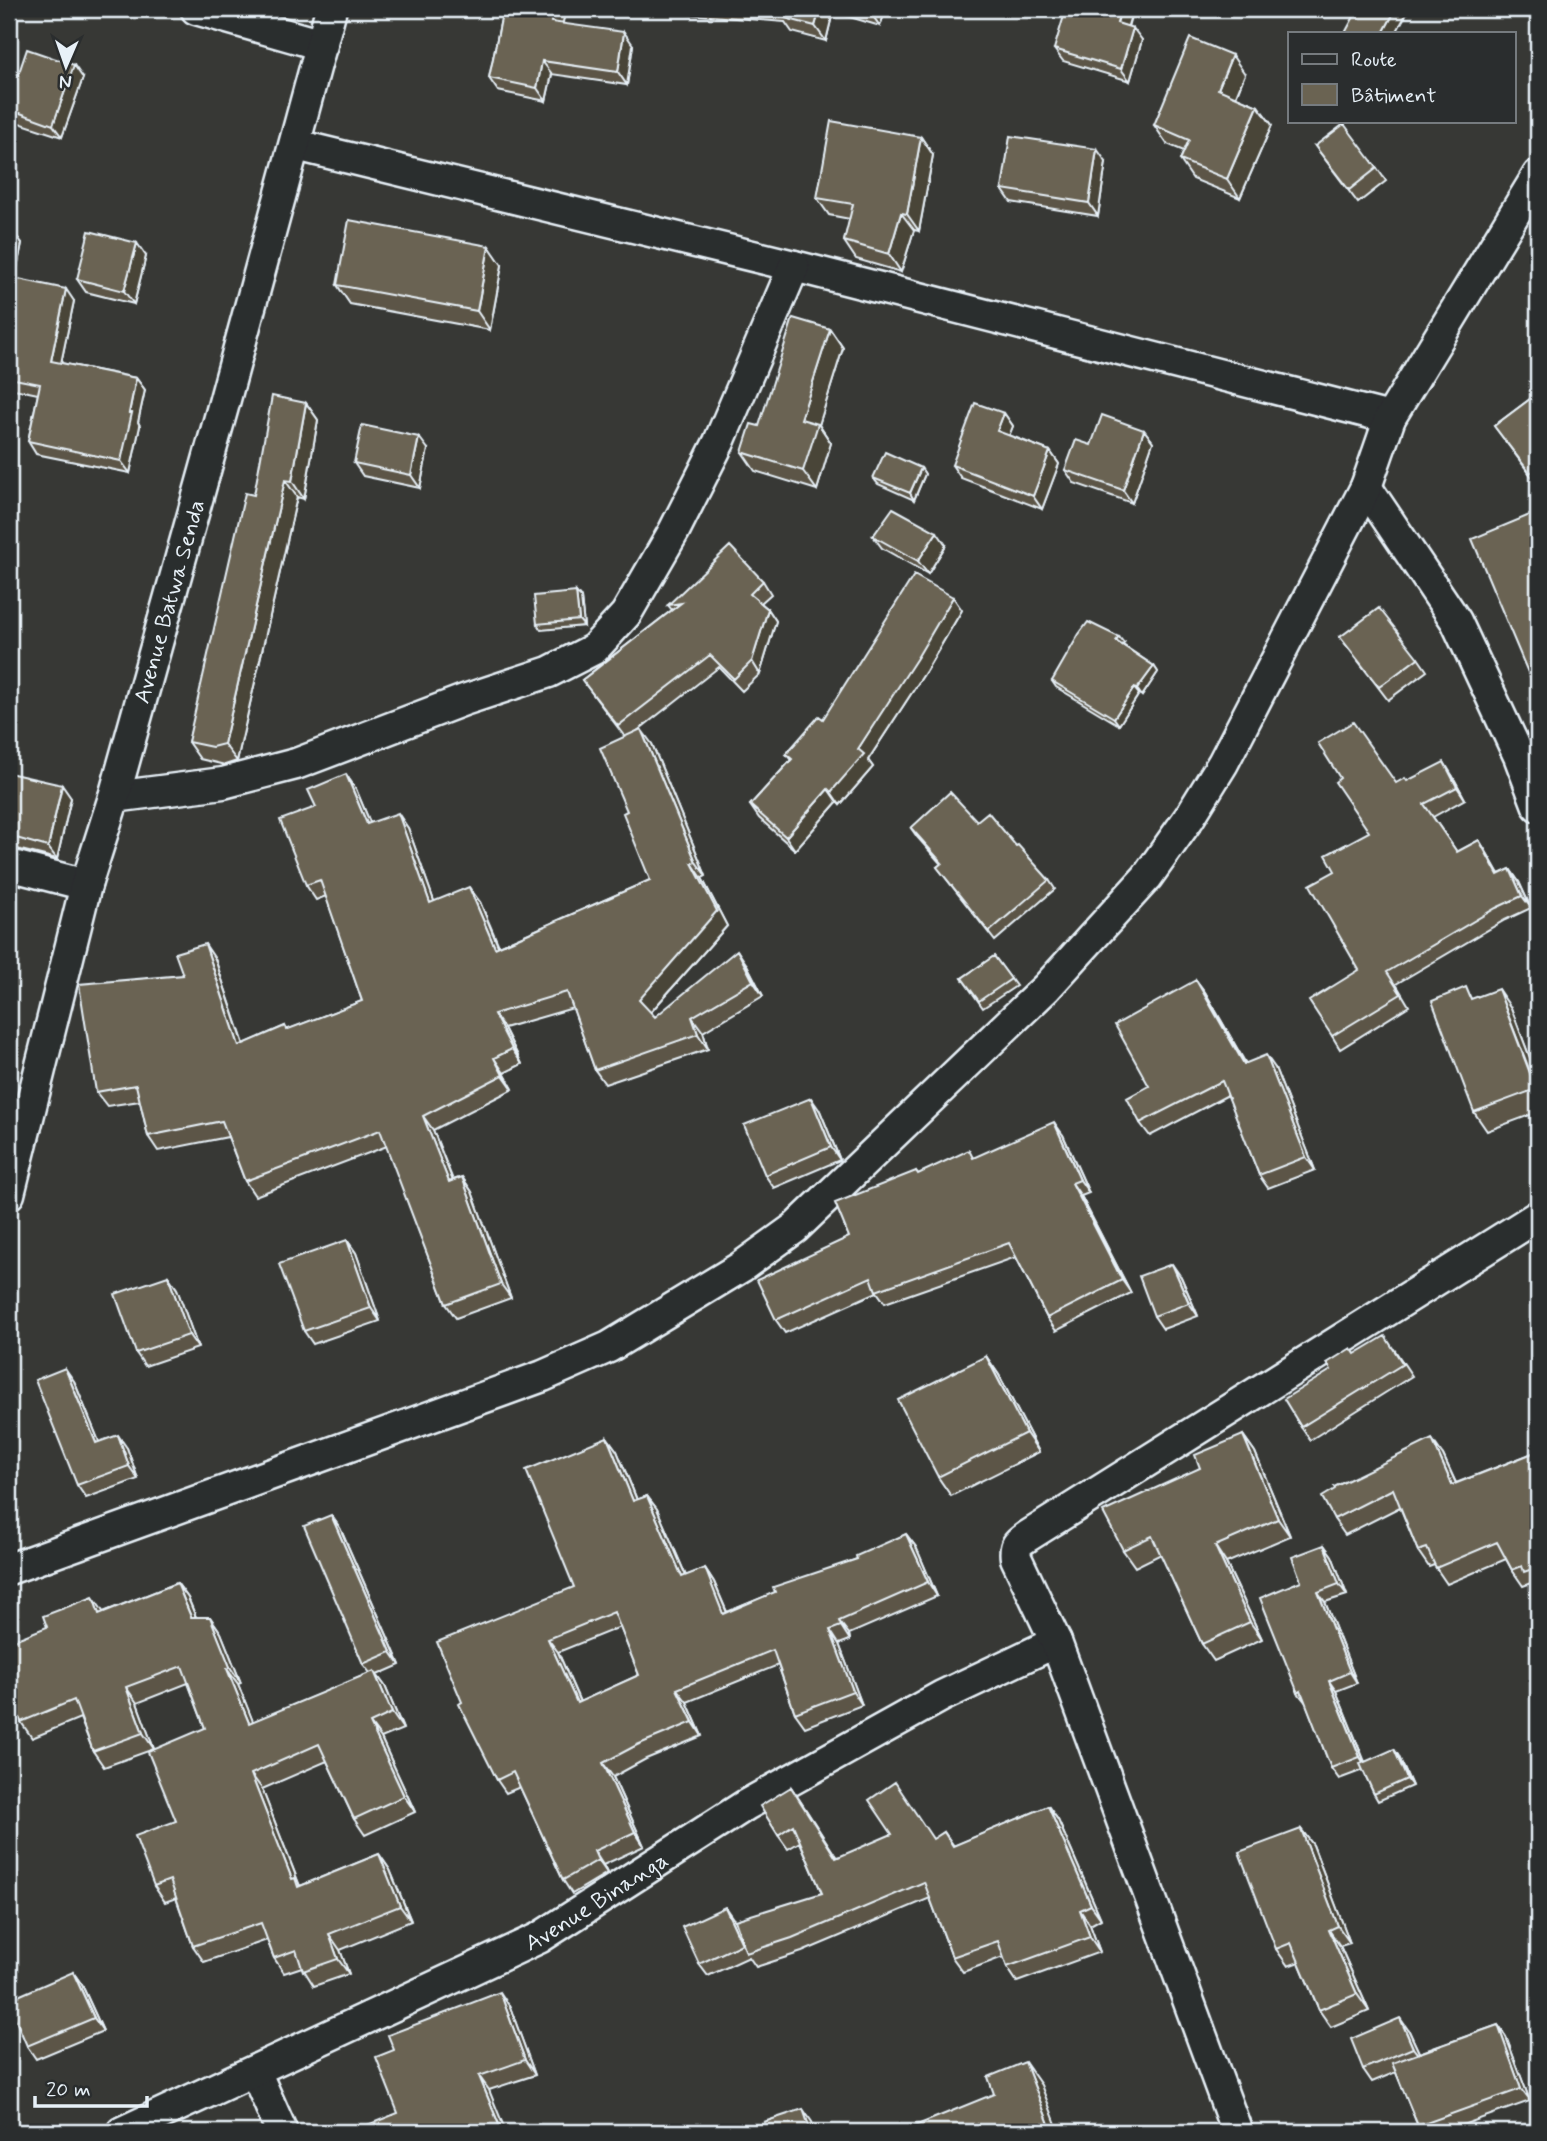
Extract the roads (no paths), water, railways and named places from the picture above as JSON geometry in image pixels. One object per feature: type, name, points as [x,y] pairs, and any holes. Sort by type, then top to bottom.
[{"type":"street","points":[[196,9],[322,45]]},
{"type":"street","name":"Avenue Batwa Senda","points":[[9,1194],[86,885],[114,797],[296,145],[331,9]]},
{"type":"street","points":[[296,145],[794,266],[1390,418]]},
{"type":"street","points":[[9,1569],[543,1376],[609,1347],[741,1267],[794,1228],[1046,988],[1147,877],[1189,818],[1223,763],[1366,486],[1390,418],[1538,175]]},
{"type":"street","points":[[114,797],[223,783],[296,764],[464,700],[549,672],[594,649],[626,614],[692,498],[719,442],[794,266]]},
{"type":"street","points":[[1366,486],[1456,621],[1529,752],[1538,806]]},
{"type":"street","points":[[9,865],[86,885]]},
{"type":"street","points":[[1237,2132],[1056,1642],[1014,1549],[1016,1544],[1538,1216]]},
{"type":"street","name":"Avenue Binanga","points":[[122,2132],[539,1938],[746,1805],[942,1696],[1056,1642]]},
{"type":"street","points":[[255,2071],[282,2132]]}]
